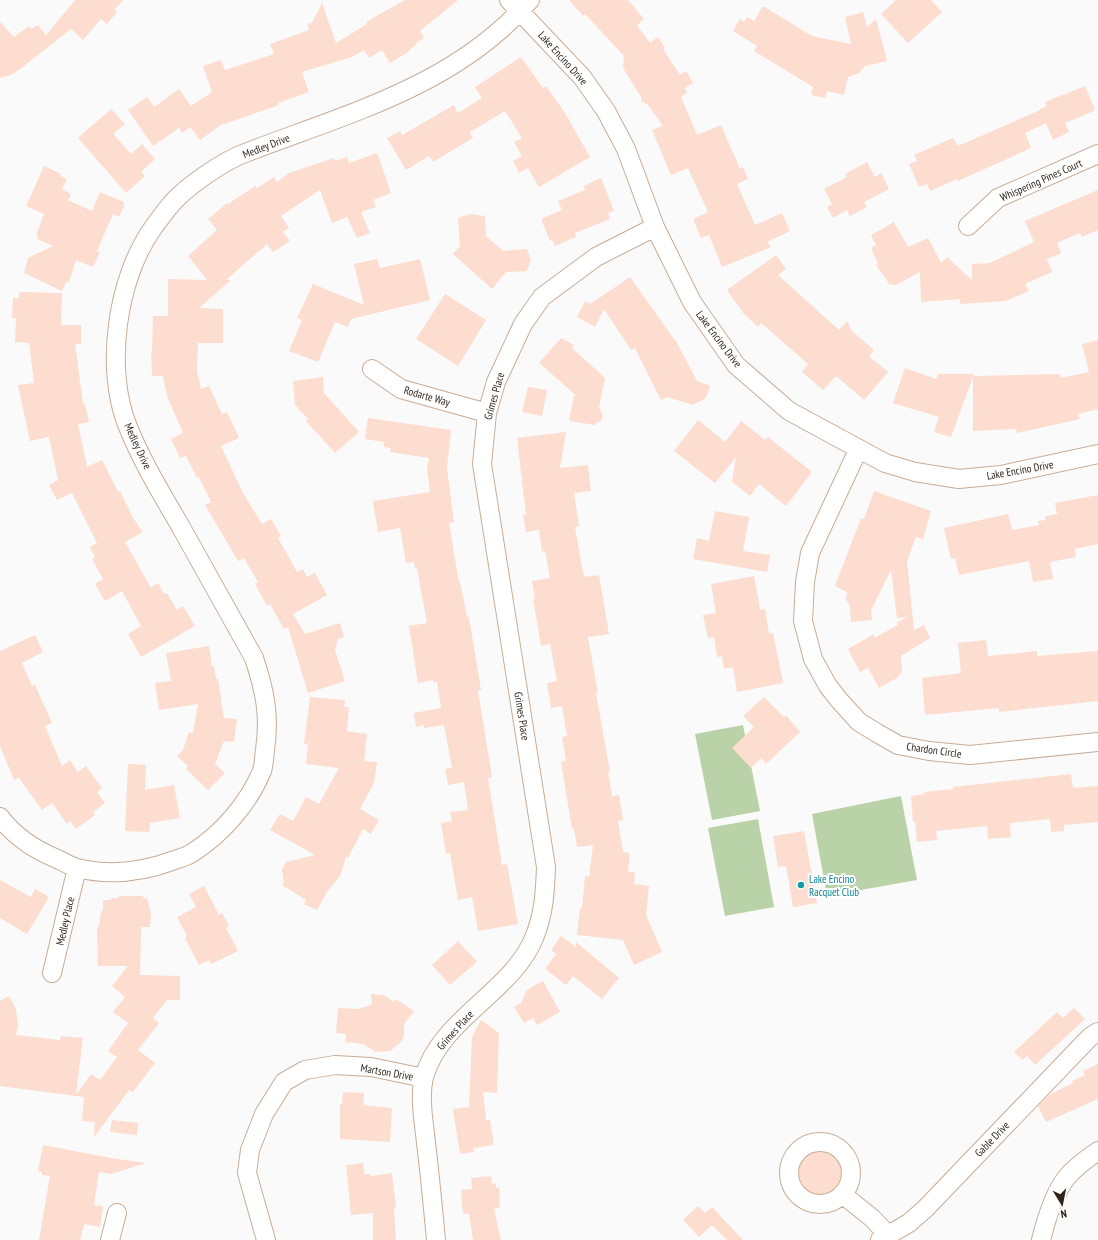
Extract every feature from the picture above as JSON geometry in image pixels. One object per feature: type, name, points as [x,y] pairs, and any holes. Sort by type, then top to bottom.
[{"type":"street","name":"Lake Encino Drive","points":[[520,4],[582,77],[606,111],[626,149],[655,227],[692,302],[736,365],[789,411],[858,450],[885,463],[916,472],[958,478],[1001,476],[1098,454]]},
{"type":"street","name":"Medley Drive","points":[[0,817],[7,827],[36,850],[77,868],[111,873],[150,869],[191,854],[215,835],[240,807],[262,770],[268,709],[262,683],[254,658],[158,487],[127,426],[117,385],[116,352],[120,308],[141,245],[179,196],[208,174],[241,154],[402,94],[436,76],[478,48],[520,4]]},
{"type":"street","name":"Whispering Pines Court","points":[[968,226],[998,198],[1098,154]]},
{"type":"street","name":"Grimes Place","points":[[436,1240],[422,1102],[424,1078],[432,1057],[452,1030],[519,963],[534,939],[544,907],[546,867],[482,464],[487,413],[496,382],[509,352],[523,324],[542,297],[596,257],[655,227]]},
{"type":"street","name":"Rodarte Way","points":[[372,369],[401,389],[487,413]]},
{"type":"street","name":"Chardon Circle","points":[[858,450],[810,553],[805,582],[803,621],[813,659],[828,686],[839,700],[859,722],[898,745],[929,751],[970,754],[1098,742]]},
{"type":"street","name":"Medley Place","points":[[52,973],[77,868]]},
{"type":"street","name":"Gable Drive","points":[[884,1238],[908,1223],[925,1209],[1090,1037],[1098,1032]]},
{"type":"street","name":"Martson Drive","points":[[266,1240],[247,1173],[250,1150],[264,1114],[284,1082],[305,1070],[335,1065],[371,1067],[424,1078]]},
{"type":"street","points":[[1041,1240],[1055,1200],[1067,1178],[1082,1162],[1098,1151]]},
{"type":"street","points":[[842,1194],[872,1218],[884,1238]]},
{"type":"street","points":[[110,1240],[116,1213]]},
{"type":"green space","points":[[743,725],[760,811],[712,820],[695,734]]},
{"type":"green space","points":[[901,796],[917,880],[827,896],[812,814]]},
{"type":"green space","points":[[758,819],[774,907],[725,916],[708,828]]},
{"type":"building","points":[[75,0],[123,0],[115,9],[117,12],[107,24],[101,19],[83,40],[71,29],[19,70],[0,78],[0,22],[14,37],[29,26],[31,29],[38,25],[46,35]]},
{"type":"building","points":[[405,0],[458,0],[420,31],[424,38],[415,44],[416,45],[410,49],[410,51],[390,63],[382,50],[369,58],[364,50],[352,57],[302,72],[309,92],[278,103],[279,105],[221,125],[200,140],[190,127],[182,133],[179,128],[153,146],[128,110],[147,97],[154,107],[179,89],[191,106],[212,92],[203,66],[221,60],[225,70],[274,54],[270,44],[309,30],[307,24],[312,23],[322,3],[336,43],[367,24],[366,22]]},
{"type":"building","points":[[569,0],[628,0],[644,19],[637,25],[650,43],[658,37],[665,48],[663,49],[680,75],[686,71],[693,83],[685,88],[687,92],[681,97],[697,135],[721,125],[740,169],[743,167],[748,179],[737,184],[755,225],[782,213],[790,231],[767,242],[771,247],[722,267],[709,235],[701,238],[693,219],[708,212],[688,168],[671,175],[652,130],[663,126],[648,105],[641,101],[641,97],[623,68],[624,56],[585,14],[583,16]]},
{"type":"building","points":[[896,0],[931,0],[942,12],[908,43],[881,14]]},
{"type":"building","points":[[763,6],[812,36],[851,44],[845,17],[863,12],[867,27],[876,19],[887,61],[865,66],[859,73],[848,77],[844,95],[827,91],[825,98],[811,95],[813,87],[754,51],[757,46],[733,31],[740,19],[744,22],[747,17],[754,21]]},
{"type":"building","points":[[521,57],[543,88],[546,86],[565,113],[590,157],[539,187],[528,168],[519,173],[513,161],[522,156],[514,142],[522,138],[505,111],[470,132],[473,138],[433,162],[429,156],[406,170],[387,138],[400,131],[402,135],[454,105],[458,113],[482,98],[475,87]]},
{"type":"building","points":[[1085,86],[1095,109],[1094,111],[1065,123],[1069,132],[1053,140],[1046,123],[1025,133],[1031,148],[958,181],[957,179],[930,191],[927,184],[919,187],[909,164],[917,161],[914,155],[953,138],[958,146],[1040,110],[1047,106],[1045,102]]},
{"type":"building","points":[[111,109],[125,124],[113,134],[131,154],[142,144],[155,159],[141,172],[145,176],[126,193],[78,138]]},
{"type":"building","points":[[377,153],[391,193],[373,200],[376,207],[361,212],[370,233],[357,238],[347,217],[332,223],[320,190],[281,216],[289,228],[283,232],[290,241],[273,252],[267,244],[226,280],[231,280],[199,308],[223,309],[223,343],[198,343],[197,371],[201,389],[209,386],[222,414],[227,412],[239,438],[221,446],[243,493],[262,524],[271,519],[281,536],[278,538],[297,572],[303,569],[307,577],[315,573],[327,595],[293,614],[305,634],[340,623],[344,637],[338,639],[335,650],[345,681],[308,693],[288,627],[284,629],[270,604],[267,606],[255,584],[258,582],[244,558],[238,561],[205,505],[211,502],[199,477],[197,478],[186,456],[180,458],[171,439],[183,433],[167,396],[163,376],[152,376],[151,352],[153,316],[168,316],[168,279],[207,280],[188,256],[217,230],[208,219],[227,203],[228,204],[255,186],[257,188],[274,177],[277,182],[289,173],[334,158],[335,161],[347,157],[349,163]]},
{"type":"building","points":[[867,162],[875,177],[881,173],[889,189],[864,202],[867,207],[850,216],[847,210],[833,218],[827,207],[832,204],[824,189],[847,177],[845,174]]},
{"type":"building","points":[[44,166],[61,174],[60,176],[67,179],[62,189],[71,194],[68,200],[92,211],[100,192],[124,202],[124,207],[119,217],[113,214],[97,251],[100,252],[93,267],[76,260],[69,282],[66,282],[62,291],[24,273],[28,258],[53,246],[37,239],[38,236],[36,235],[44,214],[26,206]]},
{"type":"building","points":[[601,178],[614,211],[608,213],[610,219],[575,233],[576,237],[555,246],[552,240],[550,241],[541,219],[562,210],[558,201],[585,190],[584,186]]},
{"type":"building","points":[[1098,190],[1098,230],[1082,237],[1080,233],[1057,243],[1061,253],[1047,259],[1052,272],[1025,284],[1029,291],[1006,301],[960,304],[960,299],[921,302],[920,272],[894,286],[893,284],[890,285],[876,265],[878,264],[871,248],[876,245],[871,235],[894,222],[908,247],[928,238],[941,263],[947,257],[972,280],[972,264],[990,263],[1034,242],[1025,221]]},
{"type":"building","points":[[471,214],[485,216],[486,236],[503,251],[527,249],[531,260],[527,271],[506,272],[492,289],[453,254],[460,246],[458,218]]},
{"type":"building","points":[[776,255],[786,269],[778,275],[839,330],[847,321],[852,331],[874,350],[869,356],[888,372],[864,400],[836,376],[823,390],[802,372],[808,364],[761,323],[758,327],[744,314],[727,290]]},
{"type":"building","points":[[377,259],[380,268],[420,259],[430,300],[351,319],[348,327],[335,322],[318,362],[289,351],[302,320],[297,318],[313,284],[364,305],[354,264]]},
{"type":"building","points":[[630,277],[675,339],[697,381],[710,386],[706,398],[693,405],[667,397],[661,400],[635,348],[631,350],[604,309],[595,327],[577,317],[585,301],[590,304]]},
{"type":"building","points":[[19,292],[62,293],[61,325],[81,325],[81,344],[75,344],[83,404],[85,404],[89,422],[78,424],[87,467],[102,460],[118,492],[120,491],[133,518],[143,532],[125,542],[151,588],[158,583],[164,594],[167,593],[177,610],[183,606],[195,626],[141,657],[128,634],[141,626],[122,591],[105,601],[95,584],[103,579],[92,559],[95,557],[90,547],[97,543],[72,493],[57,500],[49,485],[58,480],[49,437],[30,441],[18,385],[34,383],[29,343],[15,342],[16,318],[12,318],[13,298],[19,298]]},
{"type":"building","points":[[445,294],[486,320],[458,366],[416,339]]},
{"type":"building","points":[[561,338],[574,345],[572,348],[605,378],[599,407],[603,416],[601,421],[595,425],[569,421],[574,395],[577,396],[539,363]]},
{"type":"building","points":[[1098,340],[1098,409],[1078,414],[1080,419],[1017,433],[1016,429],[973,431],[973,377],[951,437],[934,432],[939,417],[893,403],[905,368],[936,379],[938,374],[974,374],[973,376],[1060,374],[1061,378],[1089,372],[1082,344]]},
{"type":"building","points":[[323,377],[324,393],[359,432],[335,453],[306,421],[308,419],[295,405],[293,381]]},
{"type":"building","points":[[528,387],[547,390],[542,416],[522,412]]},
{"type":"building","points":[[368,418],[451,430],[447,468],[454,522],[449,523],[459,583],[460,582],[467,617],[469,617],[481,690],[478,691],[492,777],[488,778],[502,865],[507,864],[518,924],[478,931],[472,897],[458,900],[450,853],[446,854],[441,823],[452,821],[450,812],[468,810],[464,782],[448,785],[445,769],[452,768],[444,725],[424,728],[424,725],[416,727],[414,713],[441,708],[437,682],[433,682],[433,680],[418,683],[409,626],[427,623],[417,568],[415,568],[414,562],[406,563],[400,528],[378,532],[373,501],[430,492],[427,468],[429,458],[390,452],[391,448],[384,447],[384,442],[365,439]]},
{"type":"building","points":[[698,420],[725,442],[741,421],[765,440],[768,437],[812,472],[786,506],[759,484],[750,496],[732,482],[736,457],[715,483],[674,451]]},
{"type":"building","points":[[566,432],[560,468],[588,465],[591,491],[574,493],[579,526],[575,527],[585,577],[599,575],[609,634],[588,637],[610,772],[608,772],[612,796],[619,795],[623,820],[618,821],[623,852],[630,853],[628,872],[635,872],[634,884],[649,886],[646,915],[662,952],[634,965],[623,940],[577,935],[580,908],[582,908],[585,876],[589,877],[593,845],[577,847],[574,829],[572,829],[561,762],[566,761],[562,737],[567,736],[562,706],[551,708],[547,683],[557,681],[550,644],[541,646],[533,599],[535,599],[532,581],[550,578],[545,551],[542,552],[539,530],[526,532],[523,515],[526,515],[517,438]]},
{"type":"building","points":[[874,491],[931,511],[923,539],[916,537],[907,561],[914,630],[924,625],[930,638],[901,656],[902,672],[897,678],[879,688],[868,668],[860,672],[848,649],[874,634],[874,638],[898,625],[897,622],[907,617],[897,618],[891,570],[871,610],[872,620],[851,622],[850,606],[846,600],[847,592],[835,586],[861,518],[864,519]]},
{"type":"building","points":[[1098,495],[1098,544],[1075,549],[1076,557],[1050,562],[1053,579],[1033,582],[1029,561],[959,575],[955,558],[951,559],[944,528],[1008,514],[1012,530],[1039,525],[1038,521],[1045,520],[1045,516],[1057,514],[1055,503]]},
{"type":"building","points":[[715,511],[749,517],[743,551],[770,555],[767,572],[693,559],[697,538],[709,541]]},
{"type":"building","points":[[754,576],[760,610],[765,609],[769,634],[773,633],[783,683],[737,692],[733,667],[724,669],[722,656],[717,657],[714,637],[708,638],[703,615],[716,613],[711,584]]},
{"type":"building","points":[[35,635],[43,652],[22,663],[32,686],[35,685],[52,723],[45,726],[62,766],[70,760],[78,772],[86,766],[102,788],[97,792],[105,803],[93,812],[95,815],[76,829],[70,821],[67,824],[52,803],[42,810],[19,778],[14,780],[0,746],[0,651]]},
{"type":"building","points":[[986,640],[988,656],[1037,651],[1037,656],[1098,651],[1098,701],[999,712],[999,708],[925,715],[922,678],[961,673],[958,643]]},
{"type":"building","points":[[209,646],[212,666],[214,666],[216,679],[218,679],[224,718],[237,719],[234,742],[224,741],[215,764],[225,773],[208,790],[186,769],[188,766],[177,756],[183,750],[189,732],[193,733],[198,704],[159,710],[155,683],[171,681],[166,653]]},
{"type":"building","points":[[310,697],[345,700],[344,707],[349,707],[347,731],[367,734],[364,761],[377,762],[374,783],[360,809],[379,820],[371,834],[363,829],[348,858],[346,857],[340,876],[327,892],[317,910],[304,904],[306,900],[282,885],[284,882],[282,870],[286,862],[315,855],[270,830],[280,814],[293,821],[306,797],[319,804],[339,768],[306,764],[308,745],[304,744]]},
{"type":"building","points":[[764,697],[784,717],[786,715],[800,732],[766,764],[761,758],[751,768],[732,748],[754,727],[743,716]]},
{"type":"building","points":[[128,764],[146,765],[145,790],[174,785],[180,818],[150,823],[149,832],[125,831]]},
{"type":"building","points":[[1071,774],[1073,788],[1098,786],[1098,822],[1064,825],[1064,831],[1051,832],[1050,819],[1010,823],[1011,837],[988,839],[987,826],[936,831],[937,840],[917,842],[915,822],[913,822],[911,796],[925,794],[924,792],[954,789],[953,787]]},
{"type":"building","name":"Lake Encino Racquet Club","points":[[804,831],[817,903],[793,907],[786,866],[778,867],[773,836]]},
{"type":"building","points":[[0,880],[31,897],[35,889],[49,897],[27,934],[0,918]]},
{"type":"building","points":[[204,886],[219,915],[222,913],[229,926],[226,928],[238,951],[211,964],[209,960],[199,965],[185,938],[187,936],[177,917],[196,907],[189,894]]},
{"type":"building","points":[[119,896],[143,896],[143,898],[147,898],[151,913],[150,927],[141,927],[140,975],[180,976],[180,1000],[167,1000],[153,1018],[159,1023],[138,1050],[155,1063],[133,1092],[129,1090],[94,1137],[95,1122],[82,1121],[84,1097],[0,1086],[0,1001],[9,996],[16,1009],[18,1025],[16,1035],[60,1040],[61,1036],[83,1038],[76,1095],[91,1074],[100,1080],[117,1057],[108,1051],[128,1023],[113,1012],[125,997],[112,986],[128,966],[98,966],[97,927],[99,927],[101,911],[103,911],[103,900],[119,898]]},
{"type":"building","points":[[561,936],[576,947],[576,942],[619,978],[602,999],[573,976],[566,985],[545,969],[556,954],[551,950]]},
{"type":"building","points":[[458,941],[477,962],[450,985],[432,965]]},
{"type":"building","points":[[543,981],[560,1012],[537,1025],[533,1018],[524,1023],[514,1007],[521,1003],[527,990]]},
{"type":"building","points":[[371,994],[384,995],[394,1002],[396,999],[414,1011],[404,1024],[404,1036],[401,1042],[390,1051],[376,1052],[363,1044],[345,1042],[346,1034],[336,1033],[338,1008],[359,1009],[372,1004]]},
{"type":"building","points":[[1074,1008],[1085,1019],[1035,1065],[1027,1056],[1022,1060],[1014,1052],[1057,1012],[1063,1018]]},
{"type":"building","points":[[481,1020],[499,1033],[497,1093],[483,1092],[486,1120],[490,1120],[494,1145],[473,1148],[474,1152],[460,1154],[453,1109],[469,1107],[472,1037]]},
{"type":"building","points":[[1098,1064],[1098,1099],[1046,1122],[1038,1106],[1049,1095],[1085,1075],[1083,1071]]},
{"type":"building","points":[[343,1092],[364,1093],[363,1105],[392,1108],[390,1142],[340,1139],[340,1104],[342,1104]]},
{"type":"building","points":[[112,1120],[138,1123],[137,1135],[110,1132]]},
{"type":"building","points":[[43,1145],[146,1163],[111,1174],[99,1172],[94,1205],[103,1206],[100,1227],[84,1224],[80,1240],[39,1240],[50,1176],[42,1175],[42,1172],[38,1171]]},
{"type":"building","points":[[813,1149],[829,1151],[840,1161],[843,1168],[841,1184],[834,1187],[832,1194],[823,1198],[807,1195],[800,1190],[796,1183],[795,1166],[805,1153]]},
{"type":"building","points":[[363,1163],[364,1174],[370,1174],[370,1176],[392,1173],[396,1208],[394,1208],[396,1240],[373,1240],[373,1213],[351,1215],[346,1165]]},
{"type":"building","points":[[491,1176],[492,1184],[496,1183],[496,1188],[499,1187],[500,1207],[494,1209],[501,1240],[473,1240],[469,1214],[463,1214],[461,1190],[472,1189],[471,1178]]},
{"type":"building","points":[[698,1206],[705,1213],[712,1207],[743,1240],[727,1240],[712,1225],[699,1237],[683,1220]]},
{"type":"place","name":"Lake Encino Racquet Club","points":[[801,885]]}]
